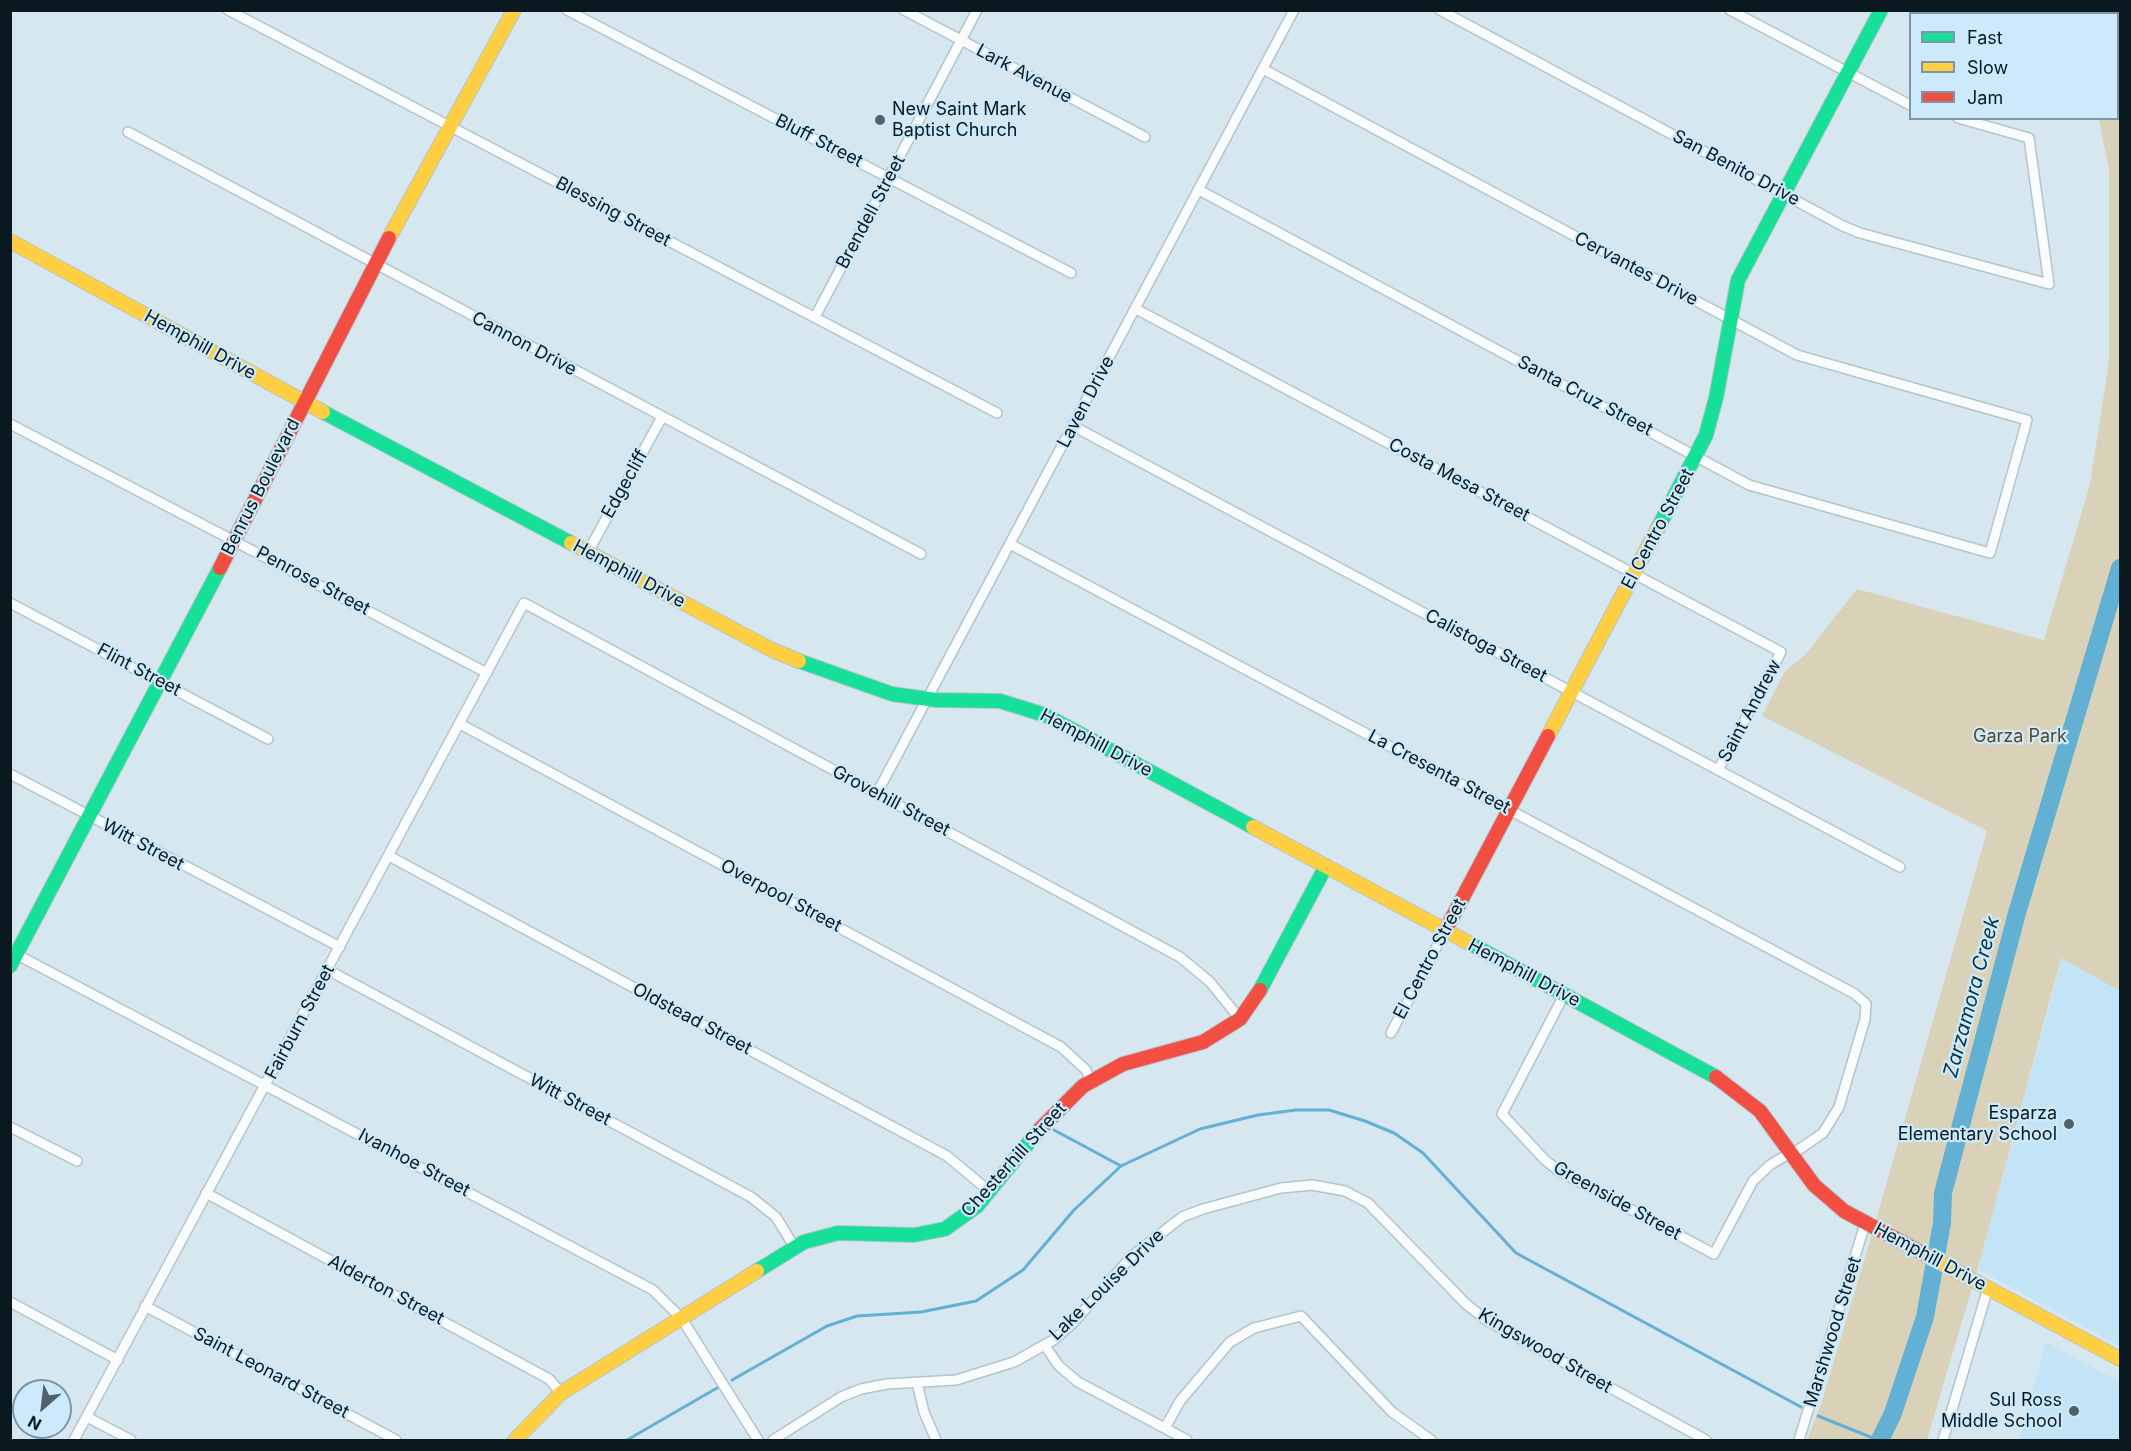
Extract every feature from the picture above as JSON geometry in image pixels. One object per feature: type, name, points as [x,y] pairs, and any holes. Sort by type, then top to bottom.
[{"type":"street","name":"Blessing Street","points":[[228,10],[997,412]]},
{"type":"street","name":"Benrus Boulevard","points":[[12,957],[235,540],[375,264],[514,10]]},
{"type":"street","name":"Bluff Street","points":[[567,10],[1071,273]]},
{"type":"street","name":"Lark Avenue","points":[[904,10],[1145,137]]},
{"type":"street","name":"Brendell Street","points":[[815,317],[977,10]]},
{"type":"street","name":"Laven Drive","points":[[877,794],[1294,10]]},
{"type":"street","name":"San Benito Drive","points":[[1440,10],[1860,233],[2049,284],[2029,138],[1965,120]]},
{"type":"street","points":[[1730,10],[1909,104]]},
{"type":"street","name":"El Centro Street","points":[[1391,1033],[1696,456],[1706,435],[1714,407],[1738,280],[1782,193],[1881,10]]},
{"type":"street","name":"Cervantes Drive","points":[[1263,69],[1814,362],[2027,420],[1990,553]]},
{"type":"street","name":"Cannon Drive","points":[[128,132],[921,554]]},
{"type":"street","name":"Santa Cruz Street","points":[[1199,190],[1756,487],[1990,553]]},
{"type":"street","name":"Hemphill Drive","points":[[10,241],[304,402],[772,650],[877,690],[928,700],[1000,701],[1045,715],[1736,1089],[1760,1112],[1814,1185],[1829,1200],[1865,1224],[1882,1230],[2121,1359]]},
{"type":"street","name":"Costa Mesa Street","points":[[1136,309],[1781,652]]},
{"type":"street","name":"Edgecliff","points":[[588,552],[662,417]]},
{"type":"street","name":"Penrose Street","points":[[10,424],[487,673]]},
{"type":"street","name":"Calistoga Street","points":[[1073,426],[1900,867]]},
{"type":"street","name":"La Cresenta Street","points":[[1010,544],[1856,994],[1866,1004],[1865,1019],[1836,1114],[1823,1133],[1791,1154]]},
{"type":"street","name":"Flint Street","points":[[10,603],[268,738]]},
{"type":"street","name":"Fairburn Street","points":[[74,1440],[524,603]]},
{"type":"street","name":"Grovehill Street","points":[[524,603],[1180,957],[1210,982],[1240,1020]]},
{"type":"street","name":"Saint Andrew","points":[[1718,770],[1781,652]]},
{"type":"street","name":"Overpool Street","points":[[460,724],[1061,1047],[1074,1056],[1091,1080]]},
{"type":"street","name":"Witt Street","points":[[10,774],[340,947]]},
{"type":"street","name":"Oldstead Street","points":[[389,856],[947,1156],[989,1191]]},
{"type":"street","name":"Chesterhill Street","points":[[515,1440],[561,1393],[795,1248],[820,1236],[838,1233],[914,1235],[945,1229],[966,1216],[1052,1115],[1091,1080],[1123,1064],[1203,1042],[1240,1020],[1256,998],[1326,866]]},
{"type":"street","name":"Ivanhoe Street","points":[[12,957],[266,1085],[653,1290],[682,1319],[758,1440]]},
{"type":"street","name":"Witt Street","points":[[328,970],[750,1197],[776,1217],[795,1248]]},
{"type":"street","name":"Greenside Street","points":[[1564,994],[1502,1114],[1545,1160],[1559,1171],[1714,1254],[1753,1181],[1770,1165],[1791,1154]]},
{"type":"street","points":[[10,1126],[77,1161]]},
{"type":"street","name":"Lake Louise Drive","points":[[773,1440],[841,1397],[861,1389],[887,1384],[956,1380],[993,1371],[1045,1346],[1072,1323],[1132,1256],[1182,1217],[1281,1188],[1312,1185]]},
{"type":"street","name":"Kingswood Street","points":[[1312,1185],[1345,1191],[1368,1203],[1465,1303],[1493,1324],[1706,1440]]},
{"type":"street","name":"Alderton Street","points":[[206,1193],[549,1379],[561,1393]]},
{"type":"street","name":"Marshwood Street","points":[[1799,1440],[1865,1224]]},
{"type":"street","points":[[1943,1440],[1988,1287]]},
{"type":"street","points":[[10,1302],[118,1360]]},
{"type":"street","name":"Saint Leonard Street","points":[[145,1306],[396,1440]]},
{"type":"street","points":[[1165,1428],[1180,1401],[1230,1342],[1254,1328],[1301,1316],[1392,1412],[1431,1440]]},
{"type":"street","points":[[1045,1346],[1059,1366],[1078,1382],[1187,1440]]},
{"type":"street","points":[[917,1383],[924,1412],[936,1440]]},
{"type":"street","points":[[87,1417],[131,1440]]},
{"type":"shaded area","name":"Esparza Elementary School","points":[[2062,958],[2120,991],[2120,1346],[1978,1269]]},
{"type":"shaded area","name":"Sul Ross Middle School","points":[[2046,1342],[2120,1382],[2120,1440],[2019,1440]]},
{"type":"green space","name":"Garza Park","points":[[2120,11],[2120,991],[2061,958],[1981,1257],[1927,1440],[1807,1440],[1821,1404],[1870,1241],[1987,831],[1762,716],[1785,671],[1805,655],[1857,589],[2044,640],[2090,484],[2109,361],[2109,170],[2099,120],[2119,120],[2119,12],[2078,12]]},
{"type":"waterway","name":"Zarzamora Creek","points":[[1880,1440],[1893,1413],[1925,1317],[1942,1223],[1943,1193],[2017,913],[2120,568]]},
{"type":"waterway","points":[[1054,1130],[1121,1166],[1200,1129],[1258,1115],[1296,1110],[1329,1110],[1365,1121],[1394,1133],[1423,1153],[1516,1253],[1801,1407]]},
{"type":"waterway","points":[[732,1380],[827,1326],[857,1316],[921,1312],[976,1301],[1023,1270],[1074,1210],[1121,1166]]},
{"type":"waterway","points":[[627,1440],[717,1388]]},
{"type":"waterway","points":[[1818,1416],[1878,1440]]},
{"type":"traffic: fast","points":[[1658,528],[1706,435],[1716,398],[1738,280],[1881,10]]},
{"type":"traffic: fast","points":[[323,412],[571,543]]},
{"type":"traffic: fast","points":[[10,966],[220,568]]},
{"type":"traffic: fast","points":[[799,661],[892,694],[936,700],[1000,701],[1045,715],[1253,827]]},
{"type":"traffic: fast","points":[[1260,990],[1326,866]]},
{"type":"traffic: fast","points":[[1469,943],[1716,1077]]},
{"type":"traffic: fast","points":[[757,1271],[804,1242],[838,1233],[914,1235],[945,1229],[977,1206],[1039,1130]]},
{"type":"traffic: slow","points":[[389,238],[514,10]]},
{"type":"traffic: slow","points":[[10,241],[323,412]]},
{"type":"traffic: slow","points":[[1548,736],[1658,528]]},
{"type":"traffic: slow","points":[[571,543],[772,650],[799,661]]},
{"type":"traffic: slow","points":[[1253,827],[1469,943]]},
{"type":"traffic: slow","points":[[1926,1255],[2120,1359]]},
{"type":"traffic: slow","points":[[515,1440],[561,1393],[757,1271]]},
{"type":"traffic: jam","points":[[220,568],[389,238]]},
{"type":"traffic: jam","points":[[1445,931],[1548,736]]},
{"type":"traffic: jam","points":[[1039,1130],[1083,1086],[1123,1064],[1203,1042],[1240,1019],[1260,990]]},
{"type":"traffic: jam","points":[[1716,1077],[1760,1111],[1814,1185],[1844,1211],[1926,1255]]},
{"type":"place","name":"New Saint Mark Baptist Church","points":[[880,120]]},
{"type":"place","name":"Esparza Elementary School","points":[[2069,1124]]},
{"type":"place","name":"Sul Ross Middle School","points":[[2074,1411]]}]
